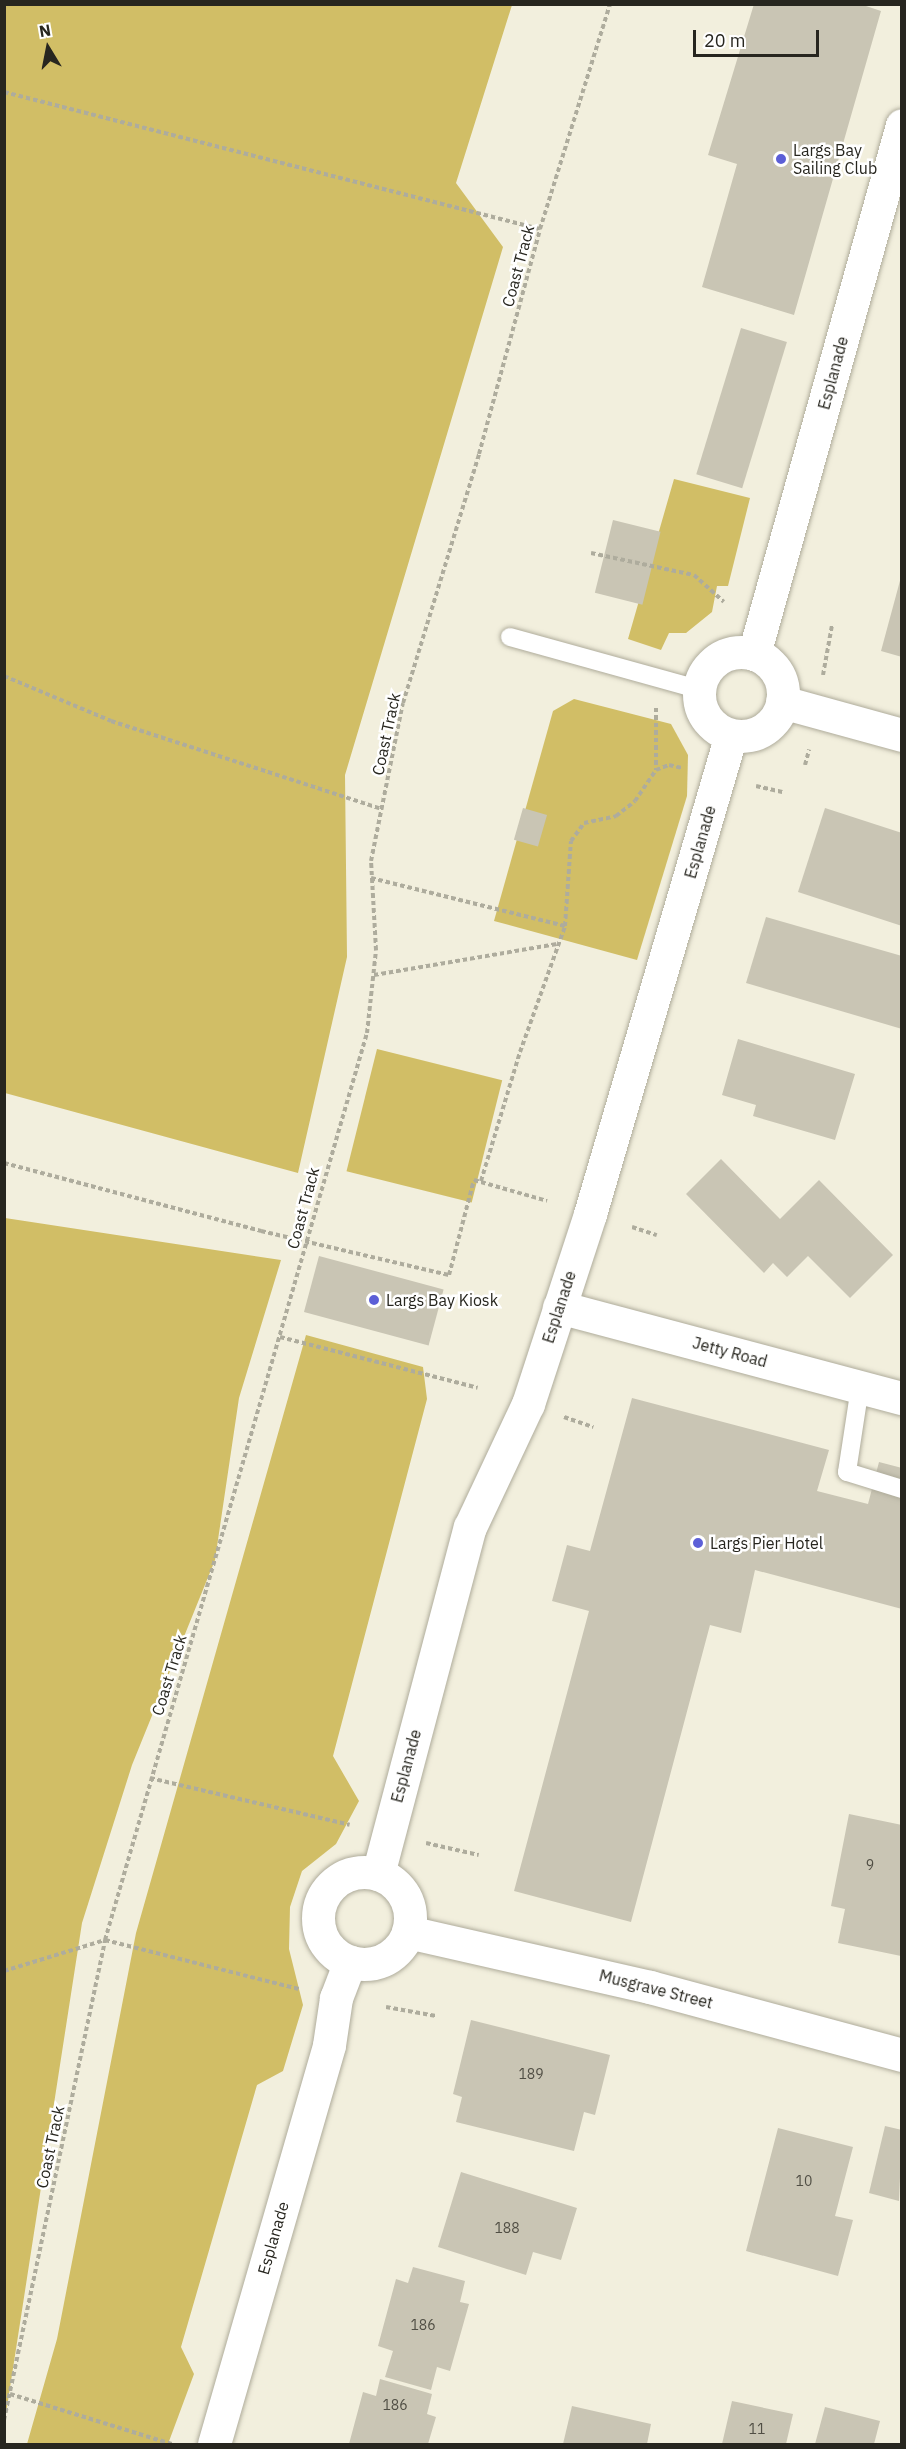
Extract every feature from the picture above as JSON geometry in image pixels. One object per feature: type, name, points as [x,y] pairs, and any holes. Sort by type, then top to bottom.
[{"type":"street","name":"Esplanade","points":[[754,654],[902,125]]},
{"type":"street","points":[[735,652],[754,654],[771,664],[780,675],[782,702],[778,714],[760,732],[731,735],[708,721],[699,701],[699,689],[710,664],[722,655],[735,652]]},
{"type":"street","points":[[782,702],[902,735]]},
{"type":"street","name":"Esplanade","points":[[378,1874],[470,1527],[528,1404],[731,735]]},
{"type":"street","name":"Jetty Road","points":[[559,1307],[902,1398]]},
{"type":"street","points":[[378,1874],[401,1890],[410,1917],[408,1932],[402,1945],[385,1958],[364,1964],[350,1962],[325,1943],[319,1928],[320,1905],[333,1884],[346,1875],[378,1874]]},
{"type":"street","name":"Musgrave Street","points":[[408,1932],[650,1987],[902,2055]]},
{"type":"street","name":"Esplanade","points":[[214,2445],[329,2045],[336,1998],[350,1962]]},
{"type":"lane","points":[[510,637],[699,689]]},
{"type":"lane","points":[[860,1387],[847,1472],[902,1490]]},
{"type":"path","name":"Coast Track","points":[[4,2420],[105,1940],[367,1033],[376,950],[371,878],[403,703],[479,454],[540,229],[610,4]]},
{"type":"path","points":[[4,92],[540,229]]},
{"type":"path","points":[[591,553],[694,575],[724,602]]},
{"type":"path","points":[[822,675],[832,625]]},
{"type":"path","points":[[4,676],[111,721],[382,809]]},
{"type":"path","points":[[481,1182],[520,1052],[565,926],[571,841],[584,823],[615,816],[635,801],[656,770],[656,706]]},
{"type":"path","points":[[806,765],[809,750]]},
{"type":"path","points":[[656,770],[669,765],[686,769]]},
{"type":"path","points":[[751,784],[782,792]]},
{"type":"path","points":[[371,878],[565,926]]},
{"type":"path","points":[[374,975],[559,944]]},
{"type":"path","points":[[4,1163],[449,1275],[474,1180],[547,1201]]},
{"type":"path","points":[[632,1227],[657,1235]]},
{"type":"path","points":[[280,1337],[478,1388]]},
{"type":"path","points":[[561,1416],[593,1427]]},
{"type":"path","points":[[150,1778],[350,1825]]},
{"type":"path","points":[[417,1841],[479,1855]]},
{"type":"path","points":[[4,1971],[105,1940],[305,1990]]},
{"type":"path","points":[[386,2007],[436,2016]]},
{"type":"path","points":[[10,2394],[172,2444]]},
{"type":"shaded area","points":[[4,5],[512,5],[456,183],[503,247],[345,775],[347,957],[298,1173],[5,1093]]},
{"type":"shaded area","points":[[674,479],[750,498],[728,586],[717,586],[712,612],[686,633],[669,633],[661,650],[628,639]]},
{"type":"shaded area","points":[[574,699],[671,724],[688,755],[687,796],[637,960],[494,921],[553,711]]},
{"type":"shaded area","points":[[377,1049],[502,1080],[472,1202],[347,1171]]},
{"type":"shaded area","points":[[5,1218],[281,1260],[239,1398],[215,1560],[132,1765],[82,1923],[5,2420]]},
{"type":"shaded area","points":[[306,1335],[423,1367],[427,1399],[333,1756],[359,1801],[336,1844],[302,1871],[290,1907],[289,1949],[303,2005],[283,2071],[257,2085],[181,2347],[194,2374],[168,2444],[27,2444],[57,2339],[136,1933]]},
{"type":"building","name":"Largs Bay Sailing Club","points":[[754,4],[860,4],[881,11],[794,315],[702,287],[737,164],[708,155]]},
{"type":"building","points":[[741,328],[787,342],[742,488],[696,474]]},
{"type":"building","points":[[613,520],[661,532],[642,605],[595,593]]},
{"type":"building","points":[[902,577],[902,657],[881,651]]},
{"type":"building","points":[[523,808],[547,815],[538,847],[514,840]]},
{"type":"building","points":[[825,808],[902,833],[902,926],[798,892]]},
{"type":"building","points":[[766,917],[902,956],[902,1029],[746,983]]},
{"type":"building","points":[[738,1039],[855,1074],[835,1140],[753,1116],[756,1105],[722,1095]]},
{"type":"building","points":[[721,1159],[780,1219],[819,1180],[893,1255],[850,1298],[808,1256],[787,1277],[773,1263],[764,1273],[686,1194]]},
{"type":"building","name":"Largs Bay Kiosk","points":[[319,1256],[444,1289],[429,1345],[304,1312]]},
{"type":"building","points":[[632,1398],[829,1450],[817,1491],[868,1504],[879,1462],[902,1468],[902,1609],[755,1570],[741,1633],[710,1625],[631,1922],[514,1891],[589,1611],[552,1601],[567,1545],[590,1551]]},
{"type":"building","points":[[849,1814],[902,1825],[901,1956],[838,1943],[845,1909],[831,1906]]},
{"type":"building","points":[[471,2020],[610,2055],[595,2115],[584,2112],[574,2151],[456,2122],[462,2097],[453,2094]]},
{"type":"building","points":[[885,2126],[902,2130],[899,2201],[869,2193]]},
{"type":"building","points":[[778,2128],[853,2147],[835,2216],[853,2220],[838,2276],[746,2251]]},
{"type":"building","points":[[461,2172],[577,2208],[561,2260],[533,2252],[526,2275],[438,2247]]},
{"type":"building","points":[[413,2267],[465,2281],[460,2302],[469,2304],[450,2371],[437,2367],[431,2390],[385,2377],[393,2351],[378,2346],[396,2279],[408,2283]]},
{"type":"building","points":[[380,2379],[432,2394],[427,2414],[436,2417],[428,2444],[349,2444],[363,2392],[376,2396]]},
{"type":"building","points":[[732,2401],[793,2414],[786,2444],[722,2444]]},
{"type":"building","points":[[572,2406],[651,2424],[647,2444],[563,2444]]},
{"type":"building","points":[[825,2407],[880,2421],[874,2444],[815,2444]]},
{"type":"place","name":"Largs Bay Sailing Club","points":[[781,159]]},
{"type":"place","name":"Largs Bay Kiosk","points":[[374,1300]]},
{"type":"place","name":"Largs Pier Hotel","points":[[698,1543]]}]
